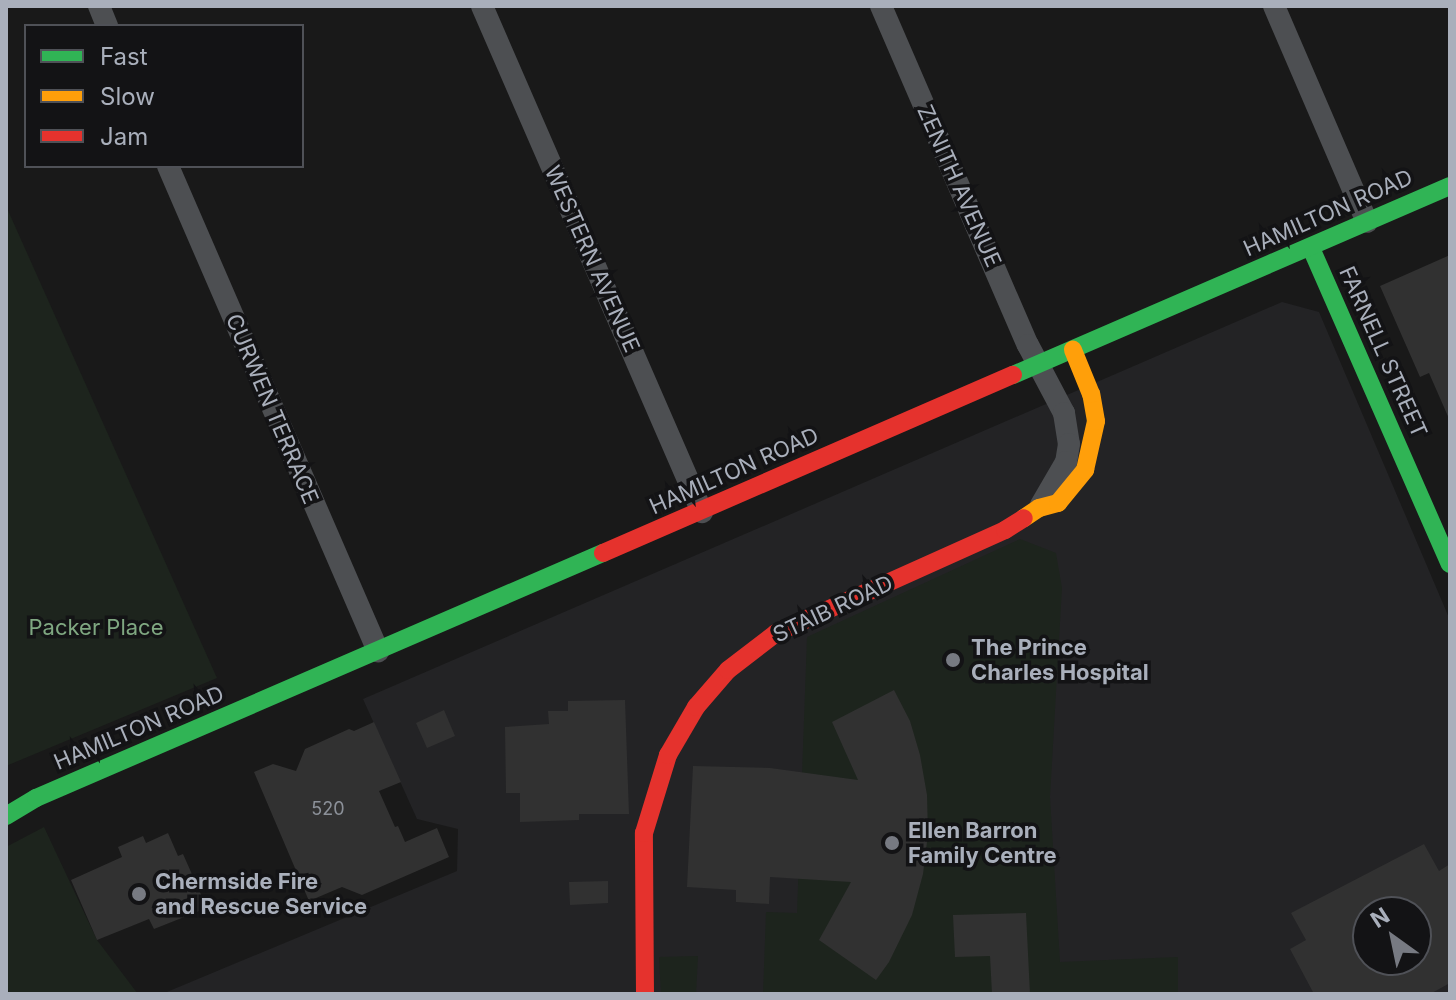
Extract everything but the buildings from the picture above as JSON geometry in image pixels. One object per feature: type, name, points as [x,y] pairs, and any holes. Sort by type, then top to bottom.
[{"type":"main road","name":"HAMILTON ROAD","points":[[6,816],[36,798],[1450,186]]},
{"type":"main road","name":"FARNELL STREET","points":[[1311,248],[1450,564]]},
{"type":"main road","name":"STAIB ROAD","points":[[645,994],[644,833],[668,755],[696,707],[728,670],[776,633],[1005,530],[1039,508],[1058,503],[1071,489],[1092,451],[1095,409],[1073,350]]},
{"type":"main road","name":"HAMILTON ROAD","points":[[6,804],[36,798]]},
{"type":"street","name":"WESTERN AVENUE","points":[[482,6],[702,512]]},
{"type":"street","name":"ZENITH AVENUE","points":[[881,6],[1038,366]]},
{"type":"street","points":[[1274,6],[1367,222]]},
{"type":"street","name":"CURWEN TERRACE","points":[[169,168],[378,651]]},
{"type":"street","name":"STAIB ROAD","points":[[1038,366],[1058,399],[1069,444],[1066,462],[1039,508]]},
{"type":"shaded area","name":"The Prince Charles Hospital","points":[[1282,302],[1319,312],[1450,620],[1450,994],[162,994],[457,871],[458,829],[417,819],[363,699]]},
{"type":"green space","name":"Packer Place","points":[[6,206],[217,678],[6,766]]},
{"type":"green space","points":[[1020,539],[1056,553],[1062,588],[1050,797],[1060,962],[1178,957],[1178,994],[763,994],[766,912],[797,913],[807,637]]},
{"type":"green space","points":[[44,827],[97,940],[138,994],[6,994],[6,847]]},
{"type":"green space","points":[[698,956],[696,994],[661,994],[659,957]]},
{"type":"traffic: fast","points":[[1013,375],[1450,186]]},
{"type":"traffic: fast","points":[[1311,248],[1450,564]]},
{"type":"traffic: fast","points":[[6,816],[36,798],[603,553]]},
{"type":"traffic: slow","points":[[1024,518],[1039,508],[1058,503],[1085,470],[1096,421],[1091,394],[1073,350]]},
{"type":"traffic: jam","points":[[603,553],[1013,375]]},
{"type":"traffic: jam","points":[[645,994],[644,833],[668,755],[696,707],[728,670],[776,633],[1005,530],[1024,518]]},
{"type":"place","name":"The Prince Charles Hospital","points":[[953,660]]},
{"type":"place","name":"Ellen Barron Family Centre","points":[[892,843]]},
{"type":"place","name":"Chermside Fire and Rescue Service","points":[[139,894]]}]
